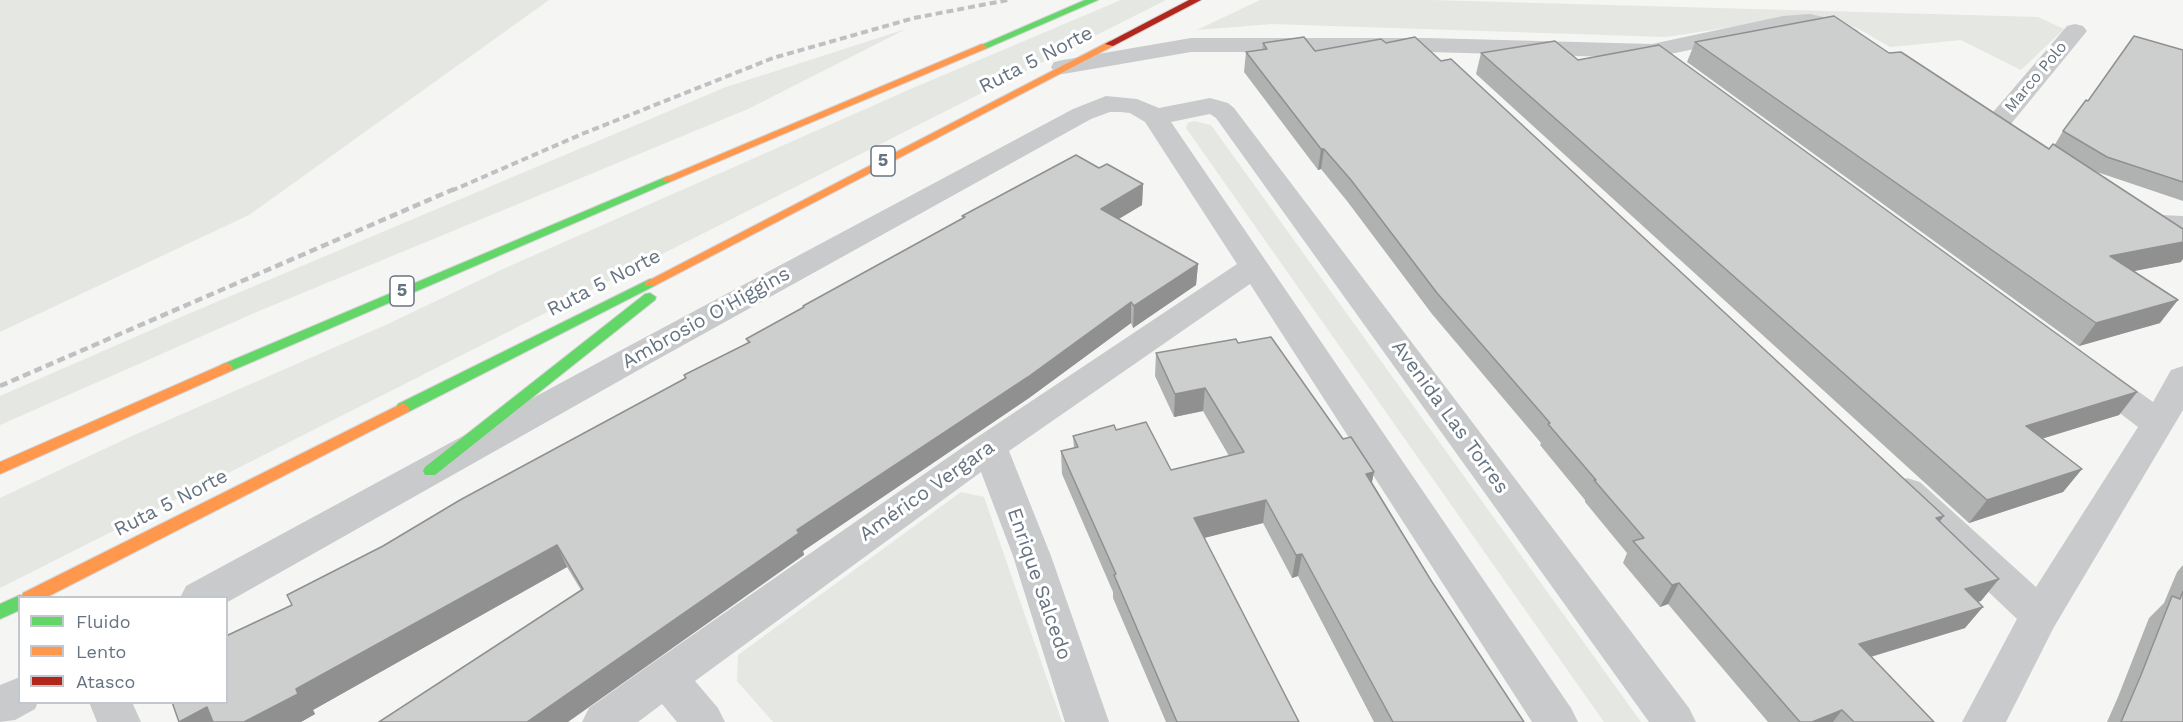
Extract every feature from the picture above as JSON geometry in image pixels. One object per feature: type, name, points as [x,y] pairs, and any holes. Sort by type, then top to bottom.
[{"type":"highway","name":"Ruta 5 Norte","points":[[0,468],[415,286],[1093,0]]},
{"type":"highway","name":"Ruta 5 Norte","points":[[31,596],[704,255],[1196,0]]},
{"type":"highway","points":[[430,471],[704,255]]},
{"type":"highway","points":[[0,612],[18,603]]},
{"type":"street","points":[[1160,18],[1167,36],[1191,45]]},
{"type":"street","points":[[1063,67],[1191,45],[1427,45],[1652,51],[1783,23],[1810,21],[1829,25],[1866,45]]},
{"type":"street","name":"Marco Polo","points":[[1997,124],[2075,31]]},
{"type":"street","points":[[1427,45],[1462,78]]},
{"type":"street","points":[[1652,51],[1681,72]]},
{"type":"street","name":"Ambrosio O'Higgins","points":[[202,596],[1082,114],[1106,104],[1120,104],[1137,107],[1155,117]]},
{"type":"street","name":"Avenida Las Torres","points":[[1155,117],[1210,106],[1225,112],[1674,722]]},
{"type":"street","points":[[1155,117],[1556,722]]},
{"type":"street","name":"Américo Vergara","points":[[604,722],[989,447],[1254,267]]},
{"type":"street","points":[[2073,360],[2158,424]]},
{"type":"street","points":[[1984,722],[2040,615],[2158,424],[2183,378]]},
{"type":"street","name":"Enrique Salcedo","points":[[989,447],[1032,556],[1088,722]]},
{"type":"street","points":[[1882,469],[2040,615]]},
{"type":"street","points":[[666,677],[703,722]]},
{"type":"street","points":[[0,706],[18,697]]},
{"type":"street","points":[[111,704],[119,722]]},
{"type":"shaded area","points":[[0,0],[549,0],[249,215],[0,332]]},
{"type":"shaded area","points":[[1121,0],[1166,0],[0,588],[0,498],[132,436],[390,323],[503,269],[913,88]]},
{"type":"shaded area","points":[[1260,0],[1430,0],[2038,17],[2064,29],[2021,70],[1961,40],[1890,47],[1857,28],[1804,16],[1666,37],[1272,24],[1197,30]]},
{"type":"shaded area","points":[[906,29],[748,109],[259,311],[0,425],[0,396],[181,317],[726,87]]},
{"type":"shaded area","points":[[1194,121],[1211,125],[1641,722],[1604,722],[1186,128],[1188,123]]},
{"type":"shaded area","points":[[961,492],[984,497],[1062,722],[773,722],[737,681],[738,655]]},
{"type":"building","points":[[1834,16],[1889,53],[1901,52],[2049,149],[2053,144],[2183,229],[2183,242],[2110,256],[2178,300],[2096,323],[1695,42]]},
{"type":"building","points":[[2134,36],[2183,50],[2183,182],[2107,157],[2063,131],[2086,100],[2088,101]]},
{"type":"building","points":[[1304,37],[1315,51],[1381,39],[1386,43],[1415,37],[1441,61],[1451,59],[1944,516],[1936,518],[1999,579],[1965,589],[1983,607],[1859,644],[1934,722],[1854,722],[1842,710],[1812,722],[1800,722],[1679,583],[1672,585],[1633,541],[1644,538],[1548,424],[1550,423],[1437,293],[1351,180],[1324,149],[1321,149],[1246,52],[1267,49],[1263,43]]},
{"type":"building","points":[[1555,41],[1578,60],[1659,45],[2137,392],[2026,426],[2082,469],[1987,500],[1481,53]]},
{"type":"building","points":[[1076,155],[1099,168],[1107,164],[1143,184],[1101,209],[1198,264],[1134,306],[1131,302],[1028,377],[797,530],[799,533],[527,722],[379,722],[583,589],[557,545],[296,689],[298,694],[244,722],[213,722],[207,707],[179,722],[173,704],[228,704],[228,635],[292,605],[287,595],[383,546],[460,500],[686,378],[684,375],[750,342],[746,339],[965,217],[962,216]]},
{"type":"building","points":[[1271,337],[1343,439],[1351,437],[1374,472],[1366,474],[1432,582],[1524,722],[1393,722],[1302,554],[1296,555],[1266,500],[1194,518],[1299,722],[1177,722],[1114,575],[1116,574],[1061,451],[1078,447],[1073,436],[1114,425],[1116,430],[1146,422],[1171,470],[1244,452],[1205,388],[1175,394],[1156,353],[1236,339],[1238,343]]},
{"type":"building","points":[[2183,591],[2183,722],[2121,722],[2172,596],[2180,599]]},
{"type":"railway","points":[[451,191],[582,134],[773,58],[914,18],[1008,0]]},
{"type":"railway","points":[[0,386],[454,189]]},
{"type":"traffic: fast","points":[[982,47],[1093,0]]},
{"type":"traffic: fast","points":[[226,368],[668,179]]},
{"type":"traffic: fast","points":[[403,408],[650,283]]},
{"type":"traffic: fast","points":[[430,471],[650,297]]},
{"type":"traffic: fast","points":[[0,612],[18,603]]},
{"type":"traffic: slow","points":[[650,283],[1110,44]]},
{"type":"traffic: slow","points":[[668,179],[982,47]]},
{"type":"traffic: slow","points":[[0,468],[226,368]]},
{"type":"traffic: slow","points":[[33,596],[403,408]]},
{"type":"traffic: jam","points":[[1110,44],[1196,0]]}]
